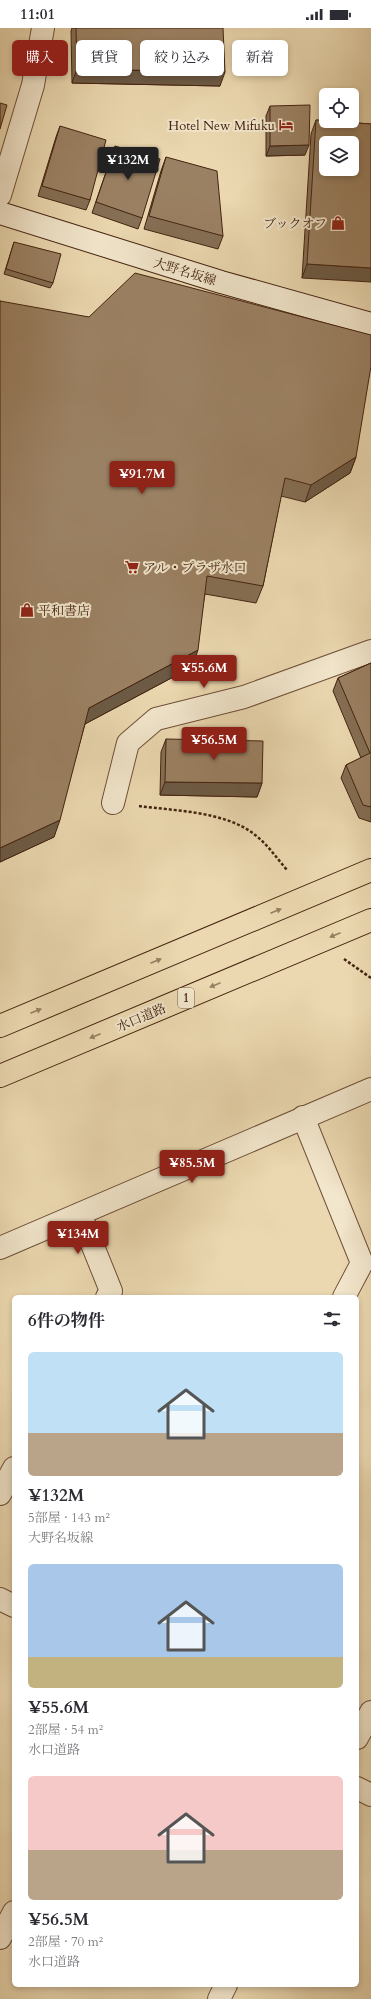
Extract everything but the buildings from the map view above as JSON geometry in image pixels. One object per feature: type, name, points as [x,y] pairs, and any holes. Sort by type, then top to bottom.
[{"type":"highway","points":[[0,1026],[371,870]]},
{"type":"highway","name":"水口道路","points":[[0,1076],[371,920]]},
{"type":"street","points":[[0,195],[33,85],[43,28]]},
{"type":"street","name":"大野名坂線","points":[[0,213],[221,282],[371,324]]},
{"type":"street","points":[[113,803],[128,743],[156,719],[244,697],[371,651]]},
{"type":"street","points":[[0,1248],[371,1089]]},
{"type":"street","points":[[303,1117],[362,1263],[345,1295]]},
{"type":"street","points":[[80,1214],[111,1291],[109,1295]]},
{"type":"street","points":[[0,1494],[12,1472]]},
{"type":"street","points":[[0,1599],[12,1605]]},
{"type":"street","points":[[359,1734],[371,1712]]},
{"type":"street","points":[[359,1789],[371,1795]]},
{"type":"street","points":[[0,1938],[12,1916]]},
{"type":"street","points":[[219,1999],[225,1987]]},
{"type":"path","points":[[113,803],[218,817],[233,822],[252,833],[265,843],[287,870]]},
{"type":"path","points":[[340,956],[371,978]]},
{"type":"place","name":"Hotel New Mifuku","points":[[286,125]]},
{"type":"place","name":"ブックオフ","points":[[338,223]]},
{"type":"place","name":"アル・プラザ水口","points":[[132,567]]},
{"type":"place","name":"平和書店","points":[[27,610]]}]
